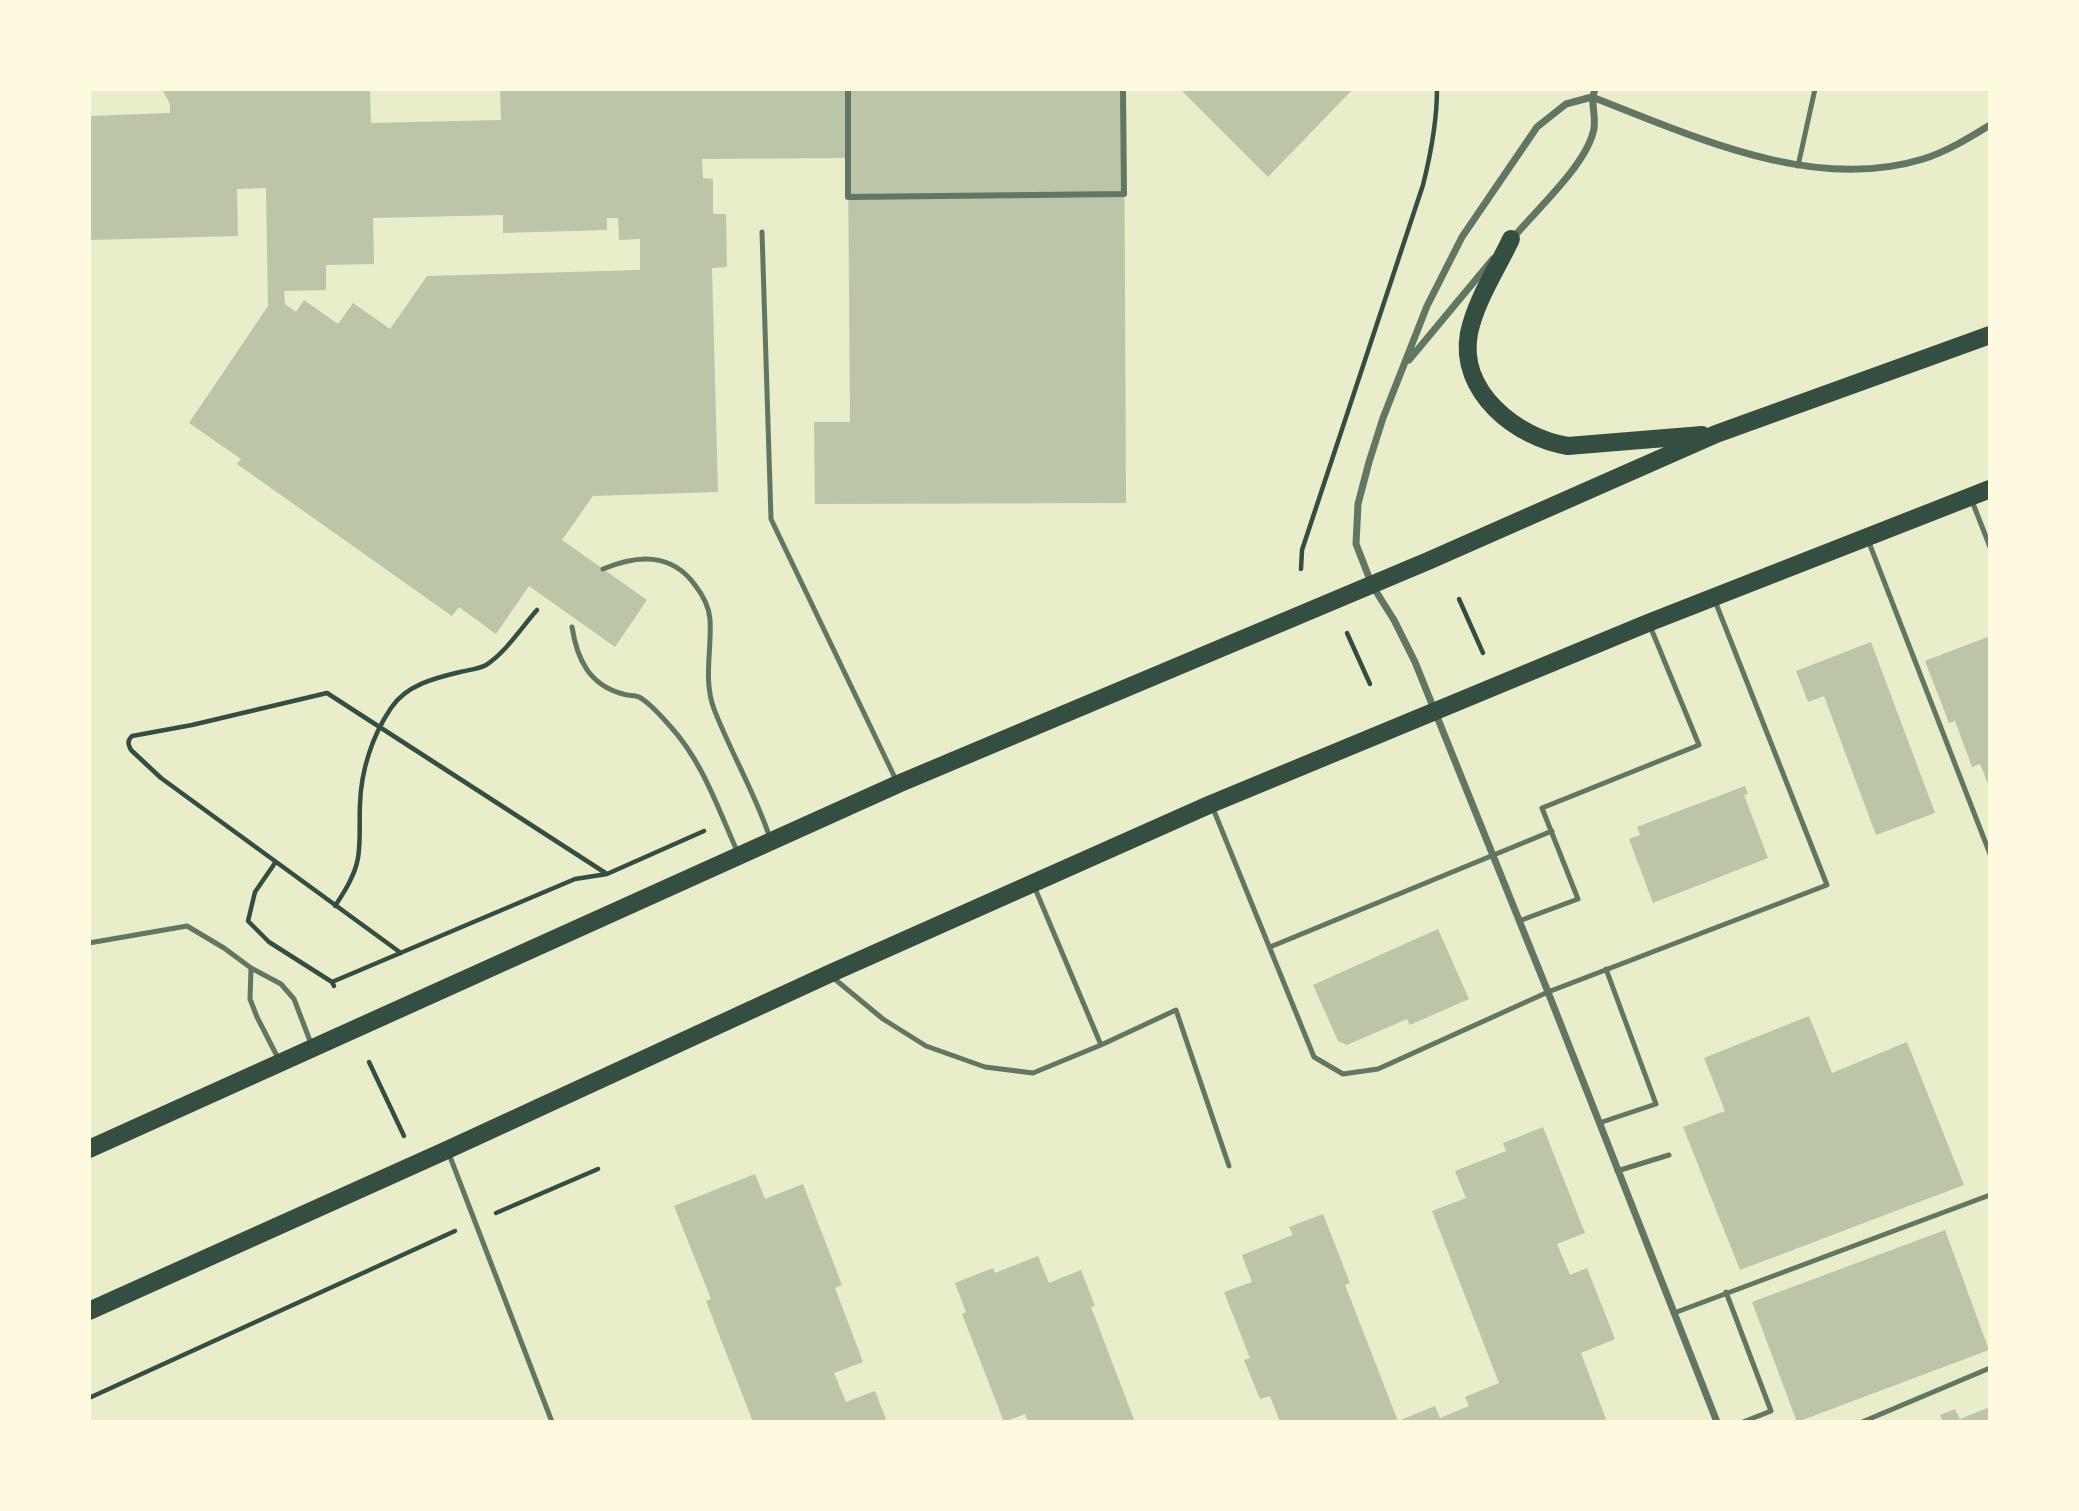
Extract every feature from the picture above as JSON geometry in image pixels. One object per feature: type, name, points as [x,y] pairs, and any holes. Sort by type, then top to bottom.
[{"type":"main road","points":[[1511,239],[1473,317],[1469,336],[1469,354],[1473,370],[1488,401],[1499,413],[1534,437],[1568,446],[1716,434]]},
{"type":"main road","points":[[89,1149],[898,784],[1372,585],[1716,434],[1990,335]]},
{"type":"main road","points":[[89,1311],[829,974],[1211,804],[1648,623],[1990,489]]},
{"type":"street","points":[[848,89],[848,197],[1124,194],[1123,89]]},
{"type":"street","points":[[1405,365],[1431,336],[1462,294],[1582,158],[1594,130],[1592,97],[1595,89]]},
{"type":"street","points":[[1717,1422],[1435,711],[1410,651],[1372,585],[1356,544],[1358,504],[1383,418],[1427,306],[1462,237],[1537,127],[1566,104],[1592,97],[1757,157],[1798,166],[1830,169],[1881,168],[1924,159],[1990,125]]},
{"type":"lane","points":[[1798,166],[1815,89]]},
{"type":"lane","points":[[762,232],[771,519],[898,784]]},
{"type":"lane","points":[[1970,498],[1990,547]]},
{"type":"lane","points":[[1867,537],[1990,854]]},
{"type":"lane","points":[[603,569],[624,560],[647,558],[669,563],[688,576],[702,594],[710,616],[707,677],[714,708],[759,807],[771,841]]},
{"type":"lane","points":[[1211,804],[1314,1057],[1343,1074],[1378,1069],[1548,992],[1827,885],[1713,598]]},
{"type":"lane","points":[[1519,921],[1578,899],[1542,808],[1699,745],[1648,623]]},
{"type":"lane","points":[[572,627],[575,650],[586,670],[602,685],[624,694],[638,696],[670,726],[696,758],[739,856]]},
{"type":"lane","points":[[1270,947],[1552,831]]},
{"type":"lane","points":[[1033,883],[1101,1045]]},
{"type":"lane","points":[[89,943],[187,926],[251,968],[281,984],[294,999],[314,1049]]},
{"type":"lane","points":[[251,968],[250,999],[281,1063]]},
{"type":"lane","points":[[1599,1123],[1656,1104],[1605,969]]},
{"type":"lane","points":[[829,974],[883,1019],[926,1046],[985,1067],[1032,1073],[1176,1010],[1229,1166]]},
{"type":"lane","points":[[447,1150],[552,1422]]},
{"type":"lane","points":[[1617,1171],[1669,1155]]},
{"type":"lane","points":[[1674,1313],[1990,1195]]},
{"type":"lane","points":[[1726,1292],[1771,1411],[1744,1422]]},
{"type":"lane","points":[[1862,1422],[1990,1368]]},
{"type":"path","points":[[1301,569],[1302,550],[1423,185],[1432,153],[1437,89]]},
{"type":"path","points":[[1459,599],[1483,653]]},
{"type":"path","points":[[335,906],[348,886],[358,860],[362,779],[379,727],[393,705],[415,685],[484,666],[504,649],[537,610]]},
{"type":"path","points":[[1347,633],[1370,684]]},
{"type":"path","points":[[401,953],[161,778],[131,750],[129,739],[132,736],[192,725],[327,692],[607,874]]},
{"type":"path","points":[[275,863],[254,892],[248,921],[269,942],[333,984],[575,879],[607,874],[704,831]]},
{"type":"path","points":[[369,1062],[404,1136]]},
{"type":"path","points":[[496,1213],[598,1169]]},
{"type":"path","points":[[89,1398],[455,1231]]},
{"type":"building","points":[[162,89],[370,89],[371,123],[501,120],[500,89],[1124,89],[1126,503],[815,504],[814,422],[850,422],[848,158],[702,159],[703,178],[713,179],[713,214],[726,214],[727,267],[712,268],[718,492],[593,496],[562,540],[647,600],[615,647],[529,586],[496,634],[459,607],[452,616],[237,464],[241,459],[189,423],[268,306],[266,188],[237,189],[238,236],[89,240],[89,116],[170,113],[170,104]],"holes":[[[503,215],[503,233],[607,230],[607,218],[618,218],[619,240],[640,239],[640,270],[427,276],[390,329],[353,303],[338,324],[304,300],[296,312],[285,304],[284,291],[326,290],[326,265],[374,264],[373,218]]]},
{"type":"building","points":[[1180,89],[1353,89],[1268,177]]},
{"type":"building","points":[[1990,636],[1990,789],[1980,764],[1972,767],[1955,721],[1949,723],[1925,661]]},
{"type":"building","points":[[1871,642],[1935,813],[1876,835],[1824,696],[1808,702],[1796,671]]},
{"type":"building","points":[[1745,786],[1748,794],[1744,795],[1768,858],[1653,903],[1629,839],[1640,835],[1637,827]]},
{"type":"building","points":[[1438,929],[1469,999],[1410,1025],[1407,1019],[1347,1045],[1338,1041],[1313,985]]},
{"type":"building","points":[[1809,1016],[1832,1073],[1907,1042],[1964,1185],[1740,1270],[1683,1127],[1725,1111],[1704,1058]]},
{"type":"building","points":[[1543,1127],[1585,1233],[1557,1244],[1570,1275],[1587,1268],[1615,1339],[1581,1353],[1607,1422],[1280,1422],[1270,1396],[1260,1399],[1244,1360],[1250,1358],[1224,1292],[1252,1282],[1242,1255],[1293,1235],[1289,1227],[1323,1214],[1350,1283],[1345,1285],[1398,1421],[1435,1406],[1440,1418],[1469,1406],[1465,1397],[1499,1383],[1432,1211],[1466,1198],[1455,1171],[1506,1151],[1503,1143]]},
{"type":"building","points":[[755,1174],[765,1199],[803,1184],[842,1285],[835,1288],[863,1362],[834,1373],[846,1402],[875,1391],[887,1422],[753,1422],[706,1301],[711,1299],[674,1206]]},
{"type":"building","points":[[1945,1230],[1989,1350],[1797,1422],[1752,1302]]},
{"type":"building","points":[[1038,1256],[1049,1283],[1081,1270],[1095,1306],[1091,1307],[1135,1422],[1028,1422],[1025,1414],[1004,1422],[962,1314],[966,1312],[955,1283],[993,1268],[995,1273]]},
{"type":"building","points":[[1990,1407],[1990,1422],[1943,1422],[1940,1415],[1955,1409],[1960,1419]]}]
